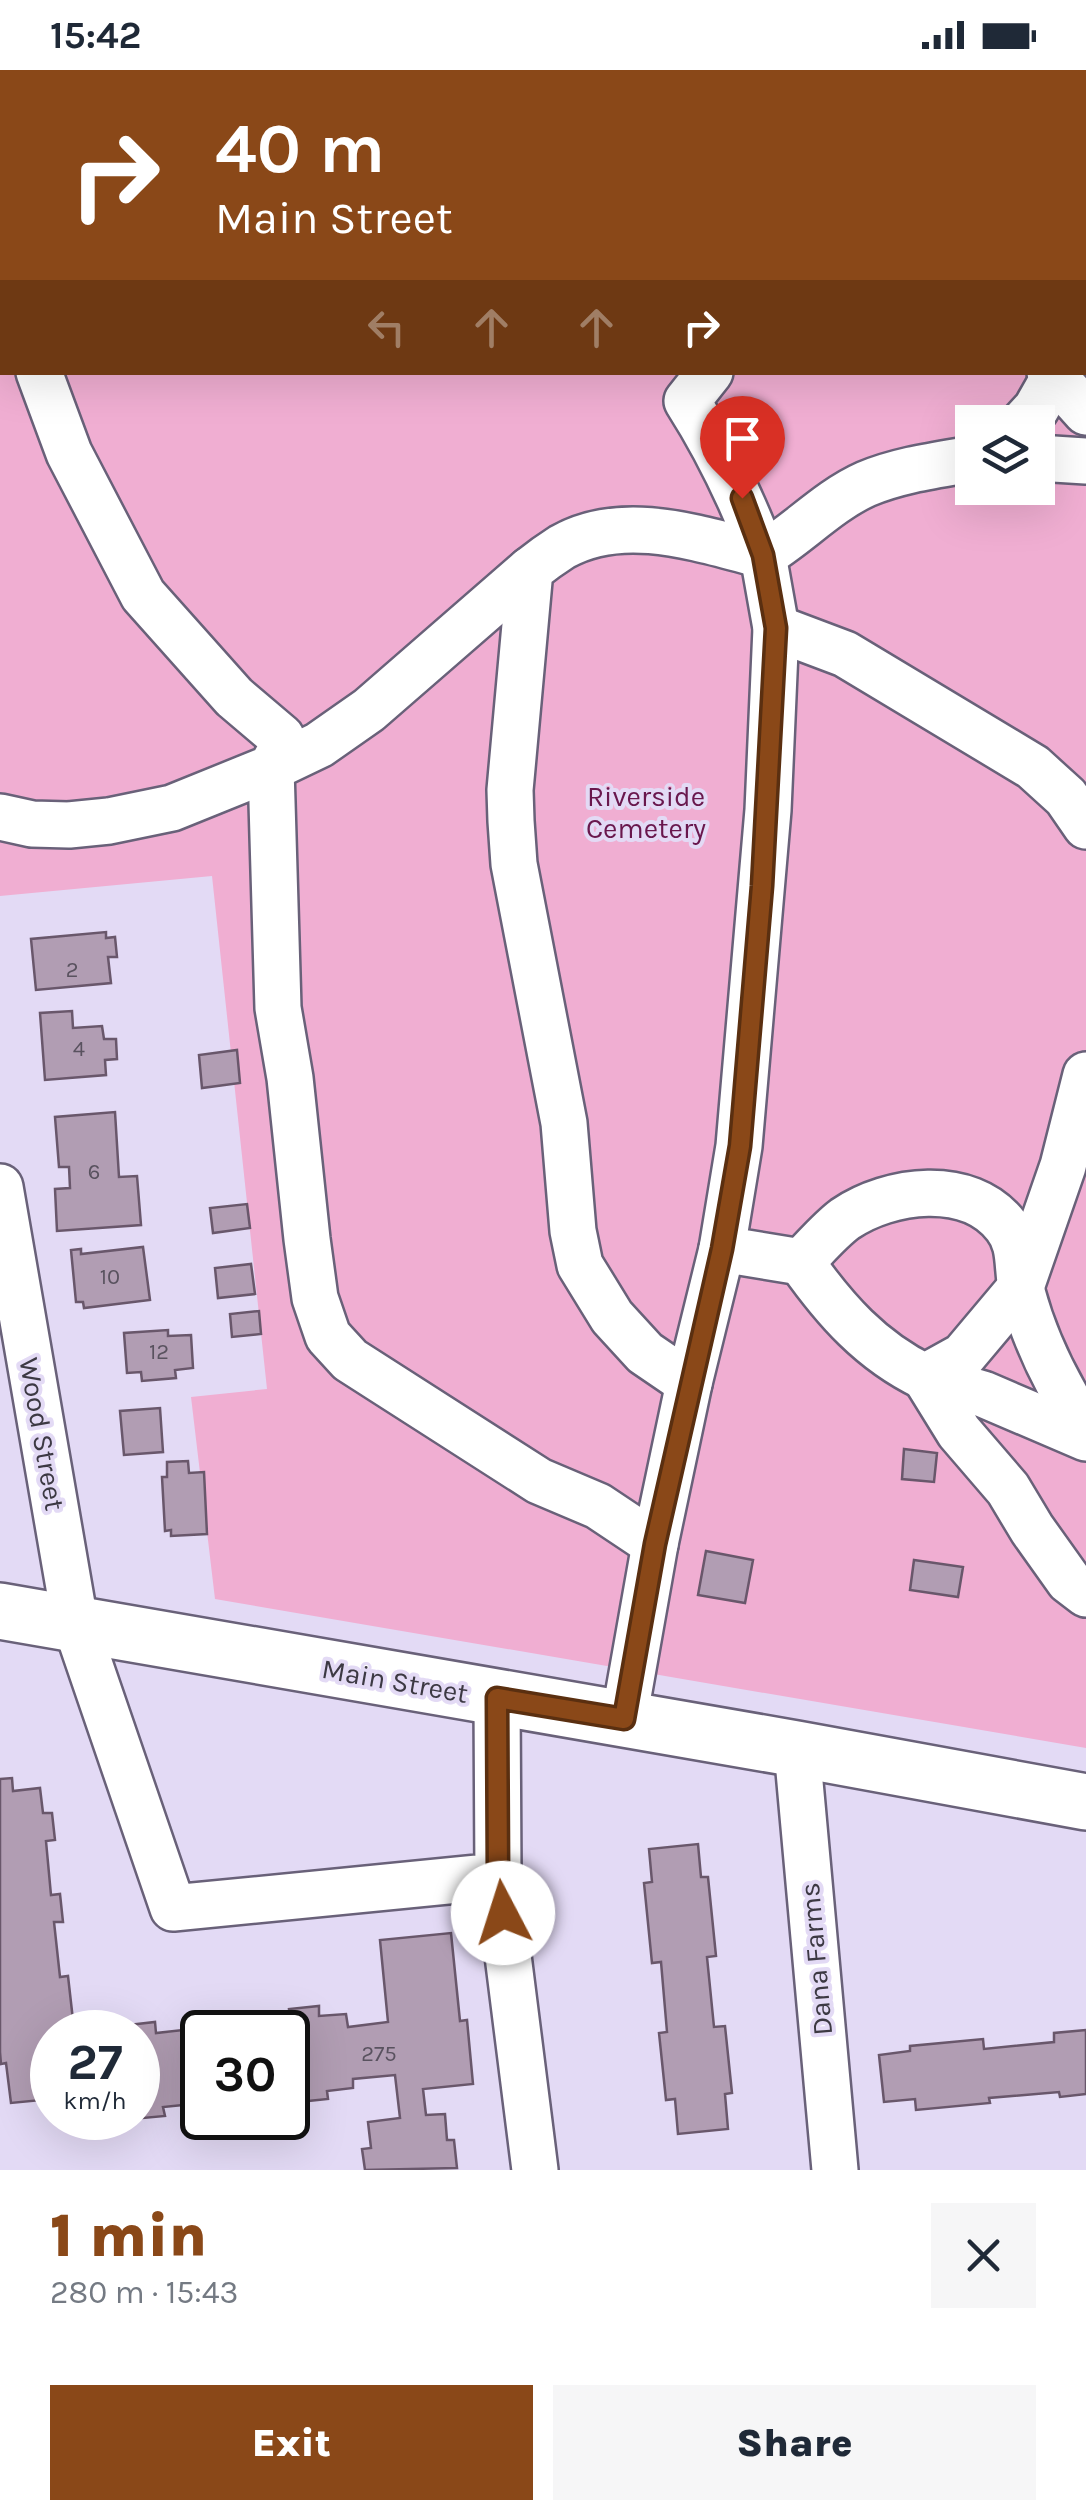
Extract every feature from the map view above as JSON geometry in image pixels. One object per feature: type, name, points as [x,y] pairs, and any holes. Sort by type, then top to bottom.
[{"type":"main road","name":"Main Street","points":[[0,1610],[1086,1802]]},
{"type":"street","points":[[40,375],[69,453],[143,594],[234,697],[281,737],[282,748],[271,768],[278,1008],[290,1078],[315,1298],[328,1336],[350,1360],[539,1481],[598,1506],[655,1544]]},
{"type":"street","points":[[1039,405],[1062,375],[1086,412]]},
{"type":"street","points":[[624,1719],[655,1544],[722,1249],[740,1146],[757,962],[776,628],[763,555],[691,382]]},
{"type":"street","points":[[1055,459],[1086,461]]},
{"type":"street","points":[[0,817],[32,824],[109,821],[172,808],[271,768],[318,745],[369,710],[530,570],[564,546],[596,534],[668,532],[763,555],[793,538],[864,485],[955,462]]},
{"type":"street","points":[[530,570],[510,790],[511,822],[517,880],[564,1122],[573,1231],[580,1265],[612,1317],[644,1352],[689,1384]]},
{"type":"street","points":[[776,628],[845,654],[1033,767],[1066,796],[1086,826]]},
{"type":"street","points":[[925,1376],[963,1356],[1021,1288],[1063,1166],[1086,1075]]},
{"type":"street","name":"Wood Street","points":[[0,1187],[74,1622],[173,1908],[498,1876]]},
{"type":"street","points":[[801,1262],[843,1220],[875,1202],[919,1192],[950,1195],[980,1206],[1006,1226],[1020,1255],[1021,1288],[1037,1340],[1064,1396],[1086,1430]]},
{"type":"street","points":[[722,1249],[801,1262],[830,1304],[895,1362],[1086,1438]]},
{"type":"street","points":[[925,1376],[959,1432],[1008,1489],[1070,1581],[1086,1594]]},
{"type":"street","points":[[497,1698],[498,1876],[534,2170]]},
{"type":"street","name":"Dana Farms","points":[[797,1749],[835,2170]]},
{"type":"green space","name":"Riverside Cemetery","points":[[0,375],[1086,375],[1086,1748],[215,1599],[191,1397],[267,1389],[212,876],[0,896]]},
{"type":"building","points":[[106,932],[106,938],[115,937],[117,957],[108,957],[111,983],[36,990],[31,939]]},
{"type":"building","points":[[72,1011],[73,1028],[102,1026],[104,1039],[116,1039],[117,1059],[105,1060],[106,1075],[45,1080],[40,1013]]},
{"type":"building","points":[[237,1050],[240,1083],[202,1088],[199,1055]]},
{"type":"building","points":[[115,1112],[119,1177],[137,1176],[141,1225],[57,1231],[55,1189],[70,1188],[69,1167],[59,1167],[55,1117]]},
{"type":"building","points":[[247,1204],[250,1228],[213,1233],[210,1208]]},
{"type":"building","points":[[143,1247],[150,1300],[84,1308],[83,1302],[76,1302],[71,1250],[81,1249],[81,1254]]},
{"type":"building","points":[[251,1264],[255,1294],[218,1298],[215,1268]]},
{"type":"building","points":[[259,1311],[261,1334],[232,1337],[230,1314]]},
{"type":"building","points":[[168,1330],[168,1336],[191,1335],[193,1368],[175,1370],[176,1378],[142,1381],[141,1372],[127,1373],[124,1333]]},
{"type":"building","points":[[160,1408],[163,1452],[124,1455],[120,1411]]},
{"type":"building","points":[[904,1449],[937,1453],[934,1482],[902,1479]]},
{"type":"building","points":[[188,1461],[189,1473],[204,1472],[207,1534],[171,1536],[171,1530],[165,1531],[162,1477],[167,1477],[167,1462]]},
{"type":"building","points":[[706,1551],[753,1560],[745,1603],[698,1595]]},
{"type":"building","points":[[914,1560],[963,1567],[958,1597],[910,1590]]},
{"type":"building","points":[[12,1778],[13,1791],[40,1788],[43,1813],[52,1813],[55,1840],[46,1841],[51,1895],[60,1894],[63,1922],[54,1922],[60,1977],[68,1976],[72,2010],[30,2010],[30,2101],[11,2103],[6,2063],[1,2064],[0,2052],[0,1779]]},
{"type":"building","points":[[698,1844],[701,1877],[708,1877],[716,1956],[707,1957],[714,2027],[725,2026],[732,2093],[725,2094],[728,2129],[678,2134],[675,2099],[666,2100],[659,2033],[667,2032],[661,1962],[652,1963],[644,1883],[652,1882],[649,1849]]},
{"type":"building","points":[[451,1933],[460,2021],[467,2020],[473,2084],[423,2089],[426,2115],[445,2114],[447,2140],[454,2140],[457,2168],[365,2170],[362,2149],[371,2148],[368,2122],[400,2118],[395,2075],[353,2079],[353,2088],[327,2091],[328,2099],[310,2101],[310,2010],[289,2009],[319,2006],[319,2016],[346,2014],[348,2027],[388,2022],[380,1940]]},
{"type":"building","points":[[180,2030],[180,2105],[163,2107],[165,2116],[160,2116],[160,2033]]},
{"type":"building","points":[[1086,2030],[1086,2094],[1060,2097],[1059,2092],[989,2098],[990,2103],[916,2110],[915,2099],[884,2102],[879,2055],[910,2051],[910,2046],[983,2039],[984,2049],[1054,2042],[1054,2033]]},
{"type":"route","points":[[503,1913],[498,1876],[497,1698],[624,1719],[655,1544],[722,1249],[740,1146],[757,962],[776,628],[763,555],[742,498]]}]
